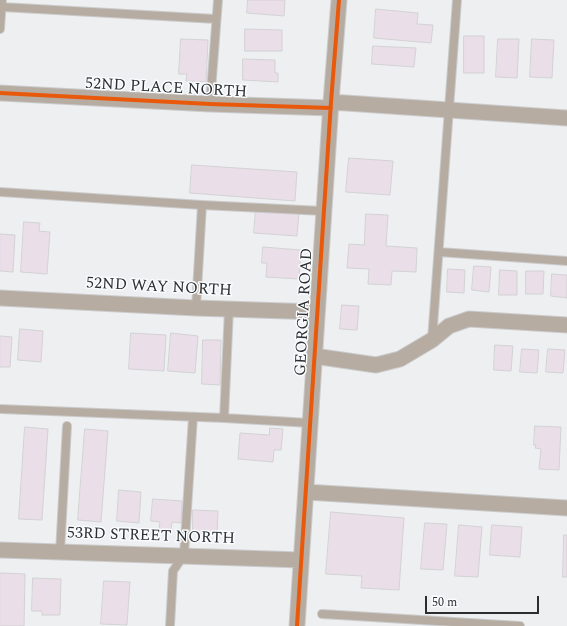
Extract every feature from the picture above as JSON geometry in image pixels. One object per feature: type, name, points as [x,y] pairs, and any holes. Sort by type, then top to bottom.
[{"type":"street","name":"GEORGIA ROAD","points":[[297,626],[323,211],[339,0]]},
{"type":"street","name":"52ND PLACE NORTH","points":[[0,93],[210,104],[331,105],[567,118]]},
{"type":"street","name":"52ND WAY NORTH","points":[[0,298],[196,308],[317,312]]},
{"type":"street","points":[[314,356],[376,365],[400,359],[432,340],[450,326],[469,319],[567,325]]},
{"type":"street","points":[[306,492],[567,508]]},
{"type":"street","name":"53RD STREET NORTH","points":[[0,550],[301,560]]},
{"type":"lane","points":[[210,104],[218,0]]},
{"type":"lane","points":[[432,340],[457,0]]},
{"type":"lane","points":[[0,29],[2,3],[216,19]]},
{"type":"lane","points":[[0,192],[323,211]]},
{"type":"lane","points":[[196,308],[202,205]]},
{"type":"lane","points":[[439,252],[567,261]]},
{"type":"lane","points":[[224,418],[229,309]]},
{"type":"lane","points":[[0,409],[310,423]]},
{"type":"lane","points":[[170,626],[173,571],[184,556],[193,417]]},
{"type":"lane","points":[[60,552],[67,426]]},
{"type":"lane","points":[[322,614],[520,626]]},
{"type":"building","points":[[248,0],[285,0],[284,16],[247,13]]},
{"type":"building","points":[[376,9],[418,13],[417,24],[433,25],[431,43],[374,38]]},
{"type":"building","points":[[245,29],[282,30],[282,51],[245,51]]},
{"type":"building","points":[[464,36],[484,36],[484,73],[464,73]]},
{"type":"building","points":[[181,39],[208,40],[206,82],[186,81],[187,74],[179,74]]},
{"type":"building","points":[[498,39],[519,39],[517,78],[496,77]]},
{"type":"building","points":[[532,39],[554,40],[552,78],[530,77]]},
{"type":"building","points":[[373,46],[416,48],[414,67],[372,64]]},
{"type":"building","points":[[243,59],[275,60],[275,73],[278,73],[278,82],[243,80]]},
{"type":"building","points":[[349,158],[393,161],[390,195],[346,192]]},
{"type":"building","points":[[192,165],[297,172],[295,201],[190,193]]},
{"type":"building","points":[[256,209],[299,212],[297,236],[254,233]]},
{"type":"building","points":[[366,214],[388,215],[386,246],[417,248],[416,272],[392,271],[391,285],[368,284],[369,269],[347,268],[349,244],[364,245]]},
{"type":"building","points":[[24,222],[40,223],[39,231],[50,232],[47,274],[21,272]]},
{"type":"building","points":[[0,234],[15,235],[13,272],[0,271]]},
{"type":"building","points":[[263,247],[301,250],[299,279],[266,277],[267,263],[262,263]]},
{"type":"building","points":[[474,266],[491,267],[489,292],[472,290]]},
{"type":"building","points":[[448,269],[465,270],[464,293],[447,292]]},
{"type":"building","points":[[500,270],[517,271],[517,295],[499,295]]},
{"type":"building","points":[[526,271],[544,271],[543,294],[526,294]]},
{"type":"building","points":[[552,274],[567,275],[567,298],[551,296]]},
{"type":"building","points":[[342,305],[359,306],[357,330],[340,329]]},
{"type":"building","points":[[20,329],[43,331],[41,362],[18,360]]},
{"type":"building","points":[[131,333],[166,335],[164,371],[129,369]]},
{"type":"building","points":[[171,333],[198,336],[195,373],[168,371]]},
{"type":"building","points":[[0,336],[12,337],[10,367],[0,367]]},
{"type":"building","points":[[203,340],[221,340],[220,385],[202,384]]},
{"type":"building","points":[[495,345],[513,346],[511,371],[494,370]]},
{"type":"building","points":[[522,349],[539,350],[537,373],[520,372]]},
{"type":"building","points":[[548,349],[565,350],[563,373],[546,372]]},
{"type":"building","points":[[535,426],[561,427],[559,470],[539,469],[541,449],[535,448],[536,445],[534,445]]},
{"type":"building","points":[[25,427],[48,429],[42,520],[19,519]]},
{"type":"building","points":[[270,428],[283,429],[281,450],[274,450],[273,462],[238,459],[240,433],[269,435]]},
{"type":"building","points":[[85,429],[108,431],[101,522],[78,520]]},
{"type":"building","points":[[119,490],[141,492],[139,523],[117,521]]},
{"type":"building","points":[[153,499],[182,501],[181,523],[172,522],[171,530],[159,529],[160,522],[151,521]]},
{"type":"building","points":[[193,510],[218,511],[217,534],[193,533]]},
{"type":"building","points":[[331,512],[404,518],[399,590],[361,588],[362,576],[326,574]]},
{"type":"building","points":[[425,523],[447,524],[443,570],[421,569]]},
{"type":"building","points":[[459,525],[482,527],[478,577],[455,576]]},
{"type":"building","points":[[492,525],[522,527],[520,557],[490,555]]},
{"type":"building","points":[[564,535],[567,535],[567,577],[563,577]]},
{"type":"building","points":[[0,573],[25,574],[24,626],[0,626]]},
{"type":"building","points":[[33,578],[61,579],[60,615],[42,615],[42,611],[32,611]]},
{"type":"building","points":[[104,581],[130,582],[127,625],[101,624]]},
{"type":"cycle path","points":[[297,626],[339,0]]},
{"type":"cycle path","points":[[0,93],[210,104],[331,108]]}]
